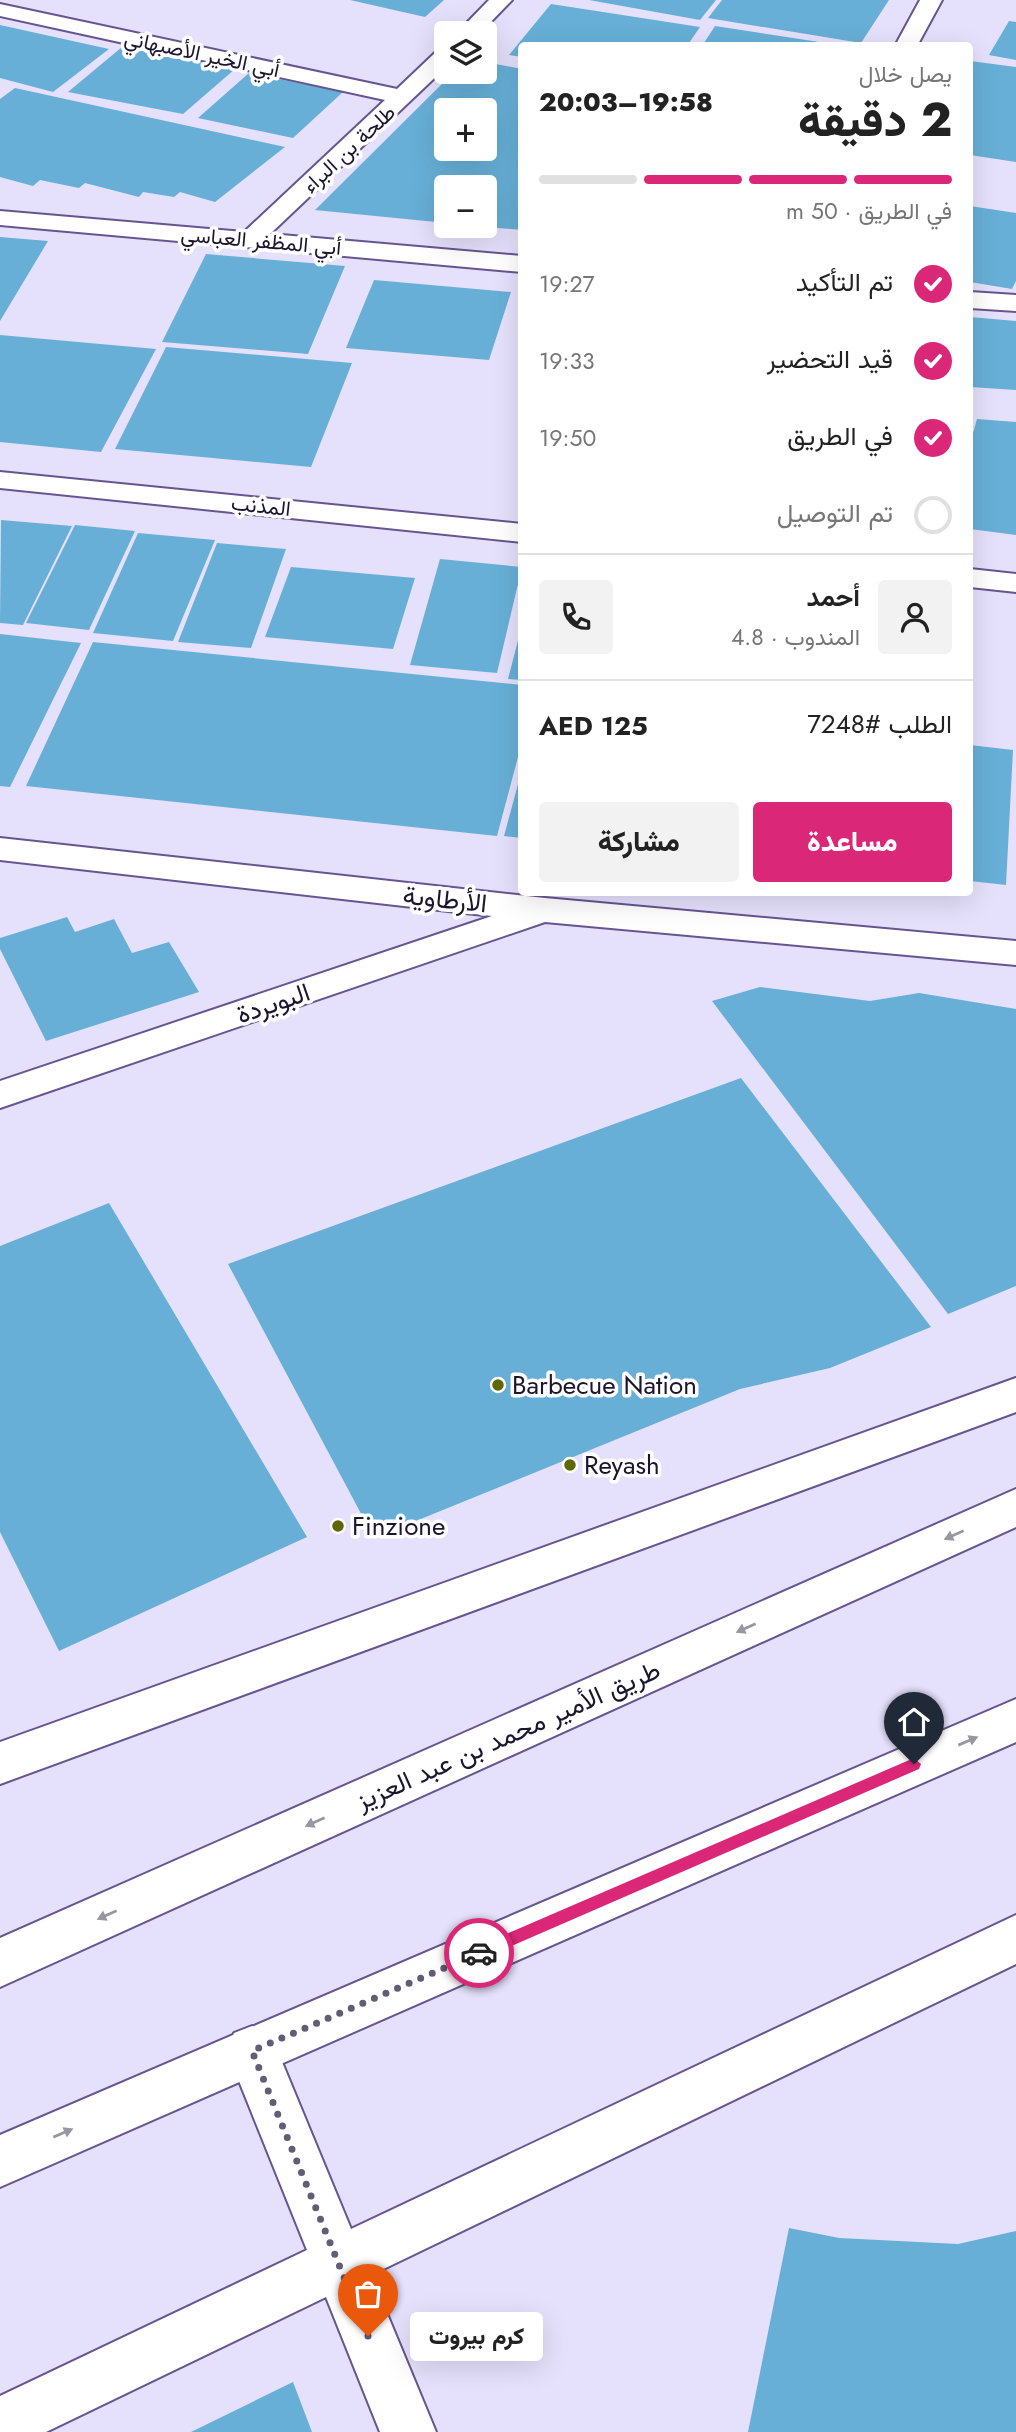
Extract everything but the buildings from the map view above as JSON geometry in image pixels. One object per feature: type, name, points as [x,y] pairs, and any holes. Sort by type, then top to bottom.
[{"type":"street","points":[[480,21],[501,0]]},
{"type":"street","points":[[908,42],[931,0]]},
{"type":"street","name":"أبي الخير الأصبهاني","points":[[0,10],[404,97]]},
{"type":"street","name":"طلحة بن البراء","points":[[250,240],[434,67]]},
{"type":"street","name":"أبي المظفر العباسي","points":[[0,218],[518,264]]},
{"type":"street","points":[[973,300],[1016,303]]},
{"type":"street","name":"المذنب","points":[[0,480],[518,533]]},
{"type":"street","points":[[973,578],[1016,583]]},
{"type":"street","name":"الأرطاوية","points":[[0,849],[545,910],[1016,953]]},
{"type":"street","name":"البويردة","points":[[0,1095],[545,910]]},
{"type":"street","points":[[0,1763],[1016,1395]]},
{"type":"street","name":"طريق الأمير محمد بن عبد العزيز","points":[[0,1963],[1016,1507]]},
{"type":"street","points":[[0,2161],[1016,1720]]},
{"type":"street","points":[[0,2425],[1016,1940]]},
{"type":"street","points":[[252,2051],[408,2432]]},
{"type":"way so far","points":[[368,2336],[252,2051],[479,1953]]},
{"type":"place","name":"Barbecue Nation","points":[[498,1385]]},
{"type":"place","name":"Reyash","points":[[570,1465]]},
{"type":"place","name":"Finzione","points":[[338,1526]]},
{"type":"place","name":"كرم بيروت","points":[[368,2336]]},
{"type":"route","points":[[479,1953],[914,1764]]}]
